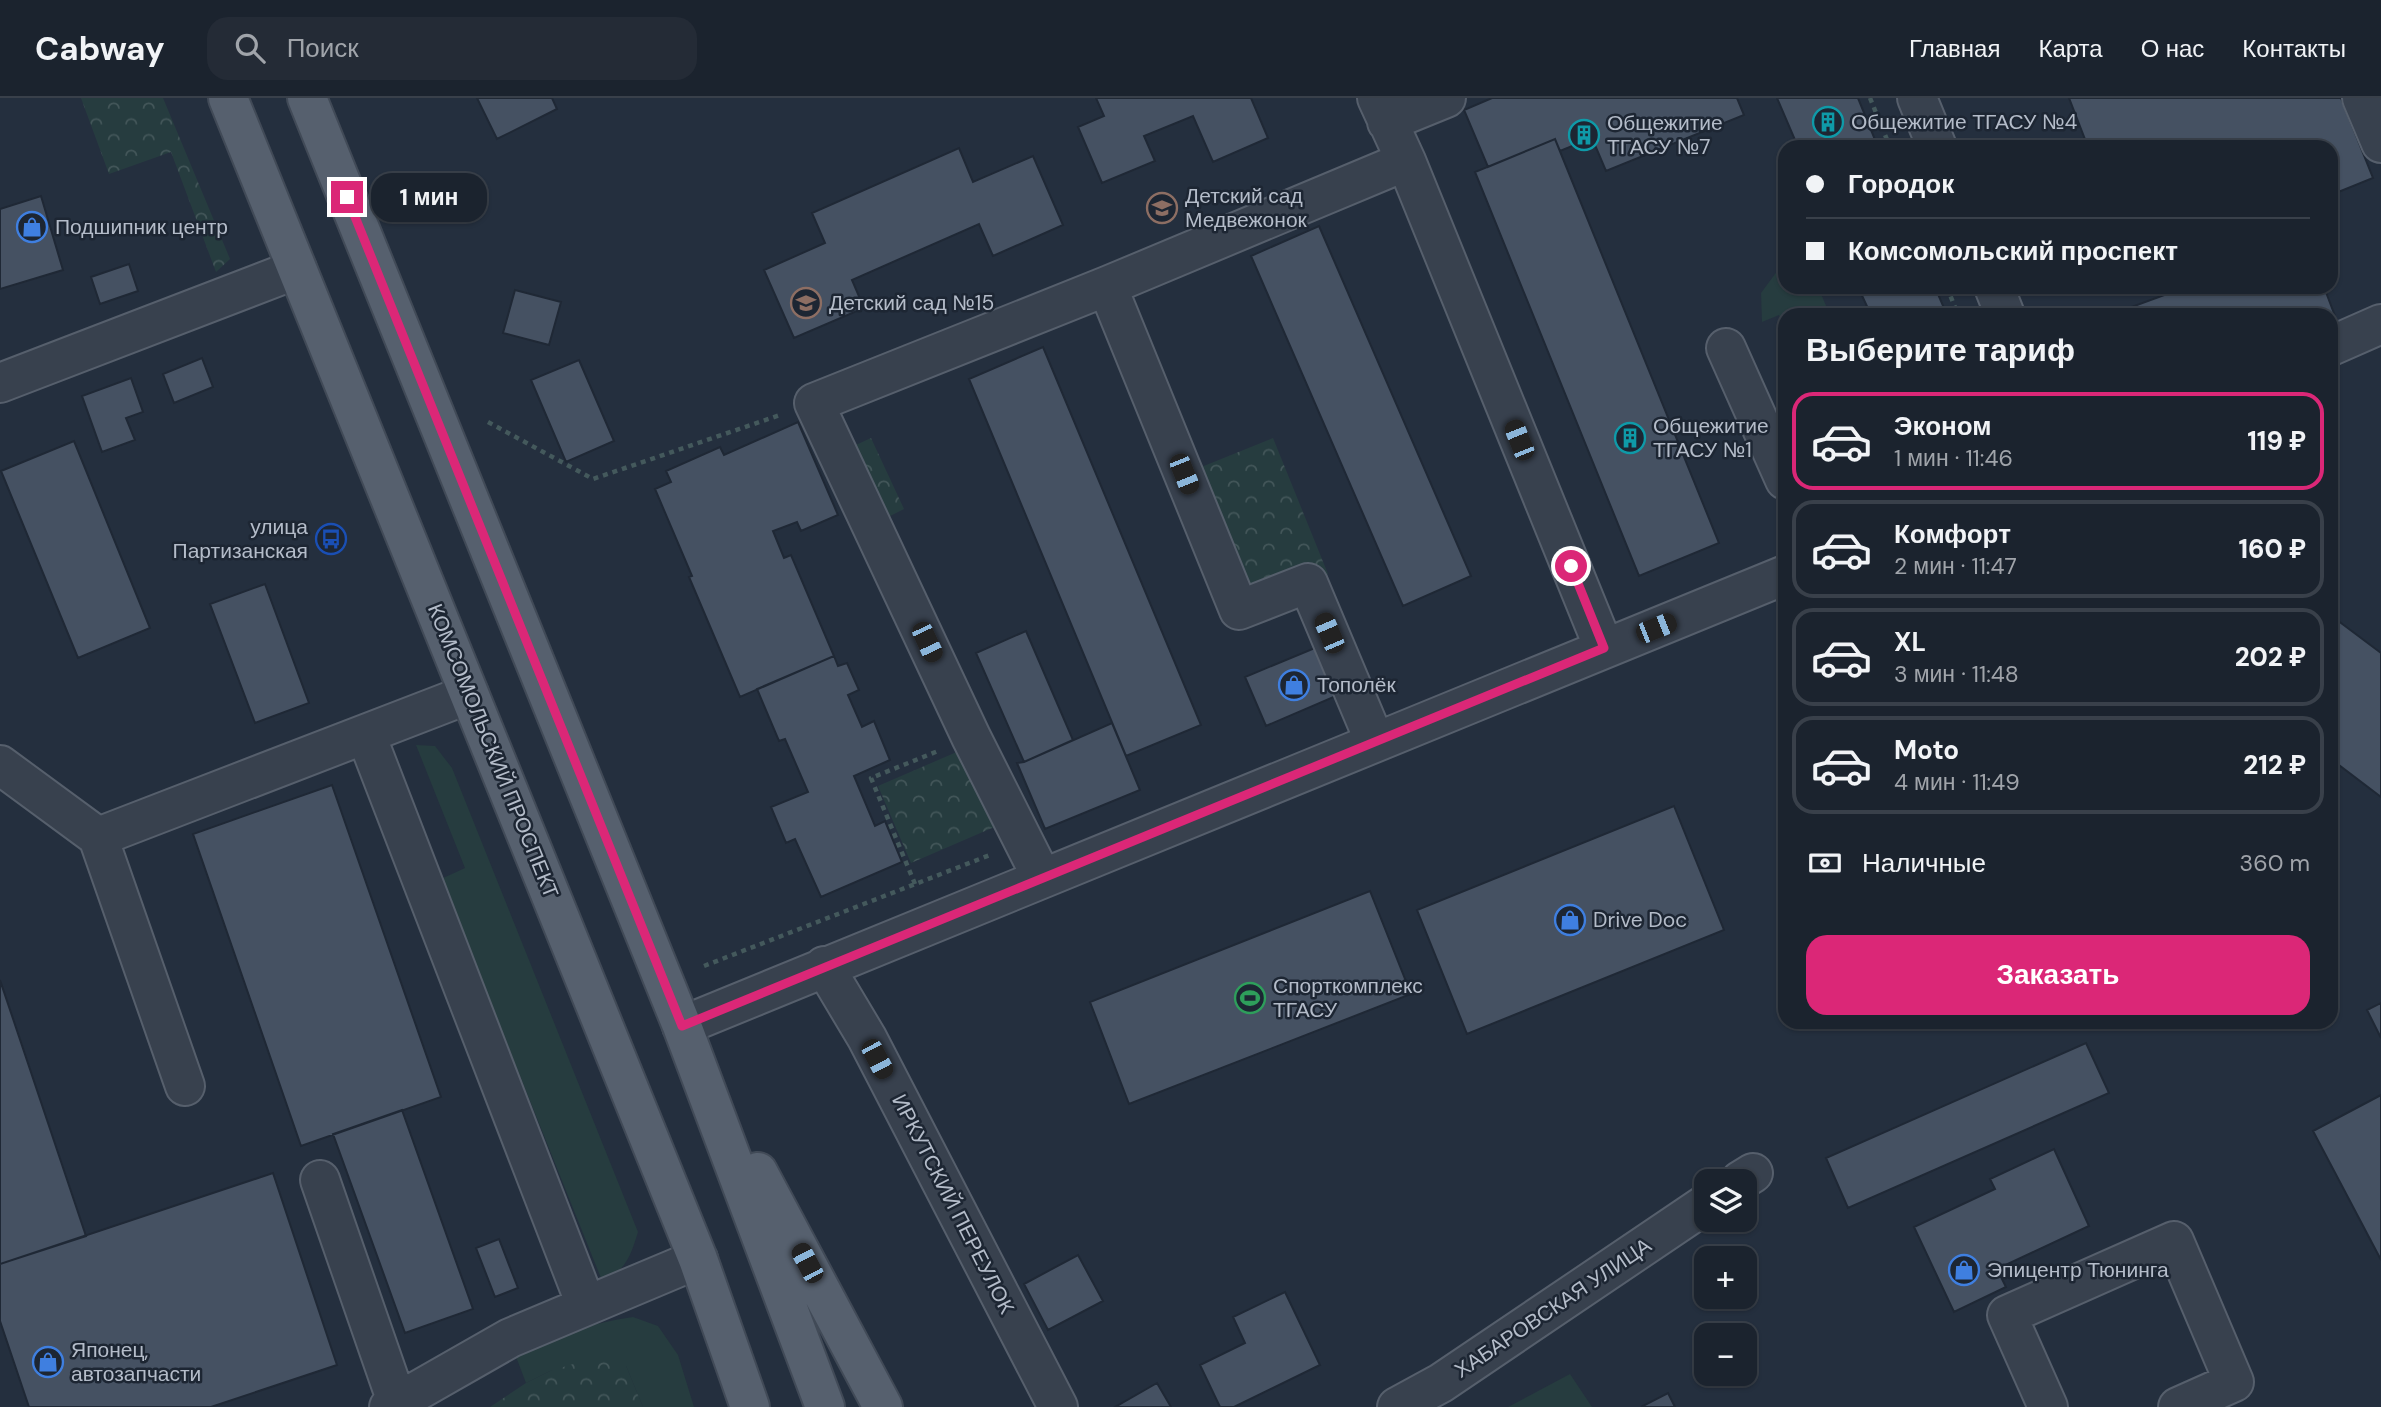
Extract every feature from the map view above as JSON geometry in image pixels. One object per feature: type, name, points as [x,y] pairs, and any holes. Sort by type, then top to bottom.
[{"type":"main road","name":"КОМСОМОЛЬСКИЙ ПРОСПЕКТ","points":[[228,98],[698,1259],[735,1360],[748,1407]]},
{"type":"main road","points":[[307,98],[685,1032],[825,1407]]},
{"type":"main road","points":[[685,1032],[883,1407]]},
{"type":"street","points":[[1446,98],[1382,110],[1406,161],[1604,648]]},
{"type":"street","points":[[1917,98],[1934,140]]},
{"type":"street","points":[[2362,98],[2381,143]]},
{"type":"street","points":[[1042,878],[971,737],[814,403],[1107,286],[1406,161]]},
{"type":"street","points":[[0,383],[297,269]]},
{"type":"street","points":[[1107,286],[1239,610],[1308,583],[1375,742]]},
{"type":"street","points":[[2338,343],[2381,324]]},
{"type":"street","points":[[1726,348],[1778,464]]},
{"type":"street","points":[[685,1032],[824,966],[1778,578]]},
{"type":"street","points":[[98,837],[469,694]]},
{"type":"street","points":[[366,734],[586,1305]]},
{"type":"street","points":[[0,765],[98,837],[185,1086]]},
{"type":"street","name":"ИРКУТСКИЙ ПЕРЕУЛОК","points":[[824,966],[867,1038],[1058,1407]]},
{"type":"street","points":[[320,1180],[393,1405],[510,1338],[698,1259]]},
{"type":"street","name":"ХАБАРОВСКАЯ УЛИЦА","points":[[1397,1407],[1441,1383],[1694,1212]]},
{"type":"street","points":[[2048,1407],[2007,1314],[2174,1241],[2234,1382],[2178,1407]]},
{"type":"path","points":[[1870,98],[1887,140]]},
{"type":"path","points":[[488,422],[593,479],[814,403]]},
{"type":"path","points":[[915,884],[871,778],[971,737]]},
{"type":"green space","points":[[81,98],[163,98],[230,259],[216,272],[171,152],[109,174]]},
{"type":"green space","points":[[1778,270],[1778,294],[1821,294],[1827,308],[1778,308],[1778,315],[1762,322],[1761,293]]},
{"type":"green space","points":[[871,438],[904,509],[878,522],[845,450]]},
{"type":"green space","points":[[1273,438],[1328,574],[1239,610],[1184,474]]},
{"type":"green space","points":[[416,745],[435,746],[452,768],[638,1232],[626,1262],[603,1283],[441,879],[465,868]]},
{"type":"green space","points":[[966,748],[999,825],[911,863],[878,786]]},
{"type":"green space","points":[[633,1317],[658,1326],[678,1355],[694,1407],[643,1407],[626,1366],[550,1371],[526,1383],[515,1354],[573,1331]]},
{"type":"green space","points":[[600,1356],[626,1366],[643,1407],[490,1407],[550,1371]]},
{"type":"green space","points":[[1570,1374],[1592,1407],[1508,1407]]},
{"type":"building","points":[[477,98],[552,98],[557,109],[497,139]]},
{"type":"building","points":[[1096,98],[1251,98],[1268,138],[1213,162],[1193,116],[1144,136],[1155,161],[1102,183],[1078,127],[1104,116]]},
{"type":"building","name":"Общежитие ТГАСУ №7","points":[[1492,98],[1737,98],[1744,115],[1606,171],[1592,138],[1560,151],[1555,139],[1488,167],[1464,110]]},
{"type":"building","name":"Общежитие ТГАСУ №4","points":[[1777,98],[1858,98],[1875,140],[1795,140]]},
{"type":"building","points":[[2069,98],[2341,98],[2373,178],[2338,192],[2338,140],[2085,140]]},
{"type":"building","name":"Общежитие ТГАСУ №1","points":[[1555,139],[1719,543],[1639,576],[1475,172]]},
{"type":"building","points":[[959,148],[973,182],[1033,156],[1063,225],[993,256],[979,224],[852,280],[864,308],[794,338],[764,270],[825,243],[812,213]]},
{"type":"building","points":[[41,196],[63,270],[0,289],[0,209]]},
{"type":"building","points":[[1319,226],[1471,576],[1403,606],[1251,256]]},
{"type":"building","points":[[129,264],[138,291],[100,304],[91,277]]},
{"type":"building","points":[[515,290],[561,302],[549,345],[503,333]]},
{"type":"building","points":[[1861,294],[1938,294],[1944,308],[1868,308]]},
{"type":"building","points":[[2167,294],[2327,294],[2332,308],[2129,308]]},
{"type":"building","points":[[1043,347],[1201,725],[1126,756],[969,379]]},
{"type":"building","points":[[202,358],[213,387],[174,403],[163,374]]},
{"type":"building","points":[[579,360],[614,441],[566,462],[531,380]]},
{"type":"building","points":[[131,378],[143,412],[126,418],[135,440],[102,452],[82,396]]},
{"type":"building","points":[[798,422],[838,515],[801,531],[797,522],[773,531],[784,558],[791,555],[834,656],[740,697],[655,489],[671,482],[666,471],[720,447],[724,455]]},
{"type":"building","points":[[74,441],[150,628],[78,658],[1,471]]},
{"type":"building","points":[[265,584],[309,703],[255,723],[210,604]]},
{"type":"building","points":[[2338,621],[2381,653],[2381,797],[2338,764]]},
{"type":"building","points":[[1026,631],[1073,740],[1024,762],[976,653]]},
{"type":"building","name":"Тополёк","points":[[1322,645],[1343,693],[1266,726],[1245,677]]},
{"type":"building","points":[[834,656],[838,666],[847,663],[859,690],[848,695],[862,727],[874,721],[890,760],[854,776],[875,826],[885,821],[902,862],[821,897],[795,839],[786,843],[771,807],[808,792],[785,739],[779,741],[757,689]]},
{"type":"building","points":[[1112,723],[1140,790],[1045,829],[1017,763]]},
{"type":"building","points":[[332,785],[441,1097],[301,1146],[193,834]]},
{"type":"building","name":"Drive Doc","points":[[1674,806],[1724,930],[1467,1034],[1417,910]]},
{"type":"building","name":"Спорткомплекс ТГАСУ","points":[[1370,891],[1411,994],[1129,1104],[1090,1002]]},
{"type":"building","points":[[0,980],[86,1236],[0,1264]]},
{"type":"building","points":[[2381,1003],[2381,1038],[2367,1010]]},
{"type":"building","points":[[2086,1043],[2109,1093],[1848,1208],[1826,1158]]},
{"type":"building","points":[[2381,1095],[2381,1260],[2313,1131]]},
{"type":"building","points":[[402,1110],[473,1309],[405,1333],[333,1134]]},
{"type":"building","points":[[2054,1149],[2089,1226],[1997,1269],[2006,1287],[1954,1312],[1914,1227],[1995,1189],[1990,1179]]},
{"type":"building","points":[[273,1173],[337,1365],[211,1407],[29,1407],[0,1321],[0,1264]]},
{"type":"building","points":[[499,1239],[518,1288],[495,1297],[476,1248]]},
{"type":"building","points":[[1078,1255],[1103,1301],[1048,1330],[1024,1284]]},
{"type":"building","points":[[1285,1292],[1320,1365],[1234,1407],[1220,1407],[1200,1365],[1245,1343],[1233,1317]]},
{"type":"building","points":[[1157,1383],[1171,1407],[1115,1407]]},
{"type":"building","points":[[1668,1393],[1675,1407],[1641,1407]]},
{"type":"place","name":"Общежитие ТГАСУ №4","points":[[1828,122]]},
{"type":"place","name":"Общежитие ТГАСУ №7","points":[[1584,135]]},
{"type":"place","name":"Детский сад Медвежонок","points":[[1162,208]]},
{"type":"place","name":"Подшипник центр","points":[[32,227]]},
{"type":"place","name":"Детский сад №15","points":[[806,303]]},
{"type":"place","name":"Общежитие ТГАСУ №1","points":[[1630,438]]},
{"type":"place","name":"улица Партизанская","points":[[331,539]]},
{"type":"place","name":"Тополёк","points":[[1294,685]]},
{"type":"place","name":"Drive Doc","points":[[1570,920]]},
{"type":"place","name":"Спорткомплекс ТГАСУ","points":[[1250,998]]},
{"type":"place","name":"Эпицентр Тюнинга","points":[[1964,1270]]},
{"type":"place","name":"Японец, автозапчасти","points":[[48,1362]]},
{"type":"route","points":[[347,197],[682,1026],[1604,648],[1571,566]]}]
